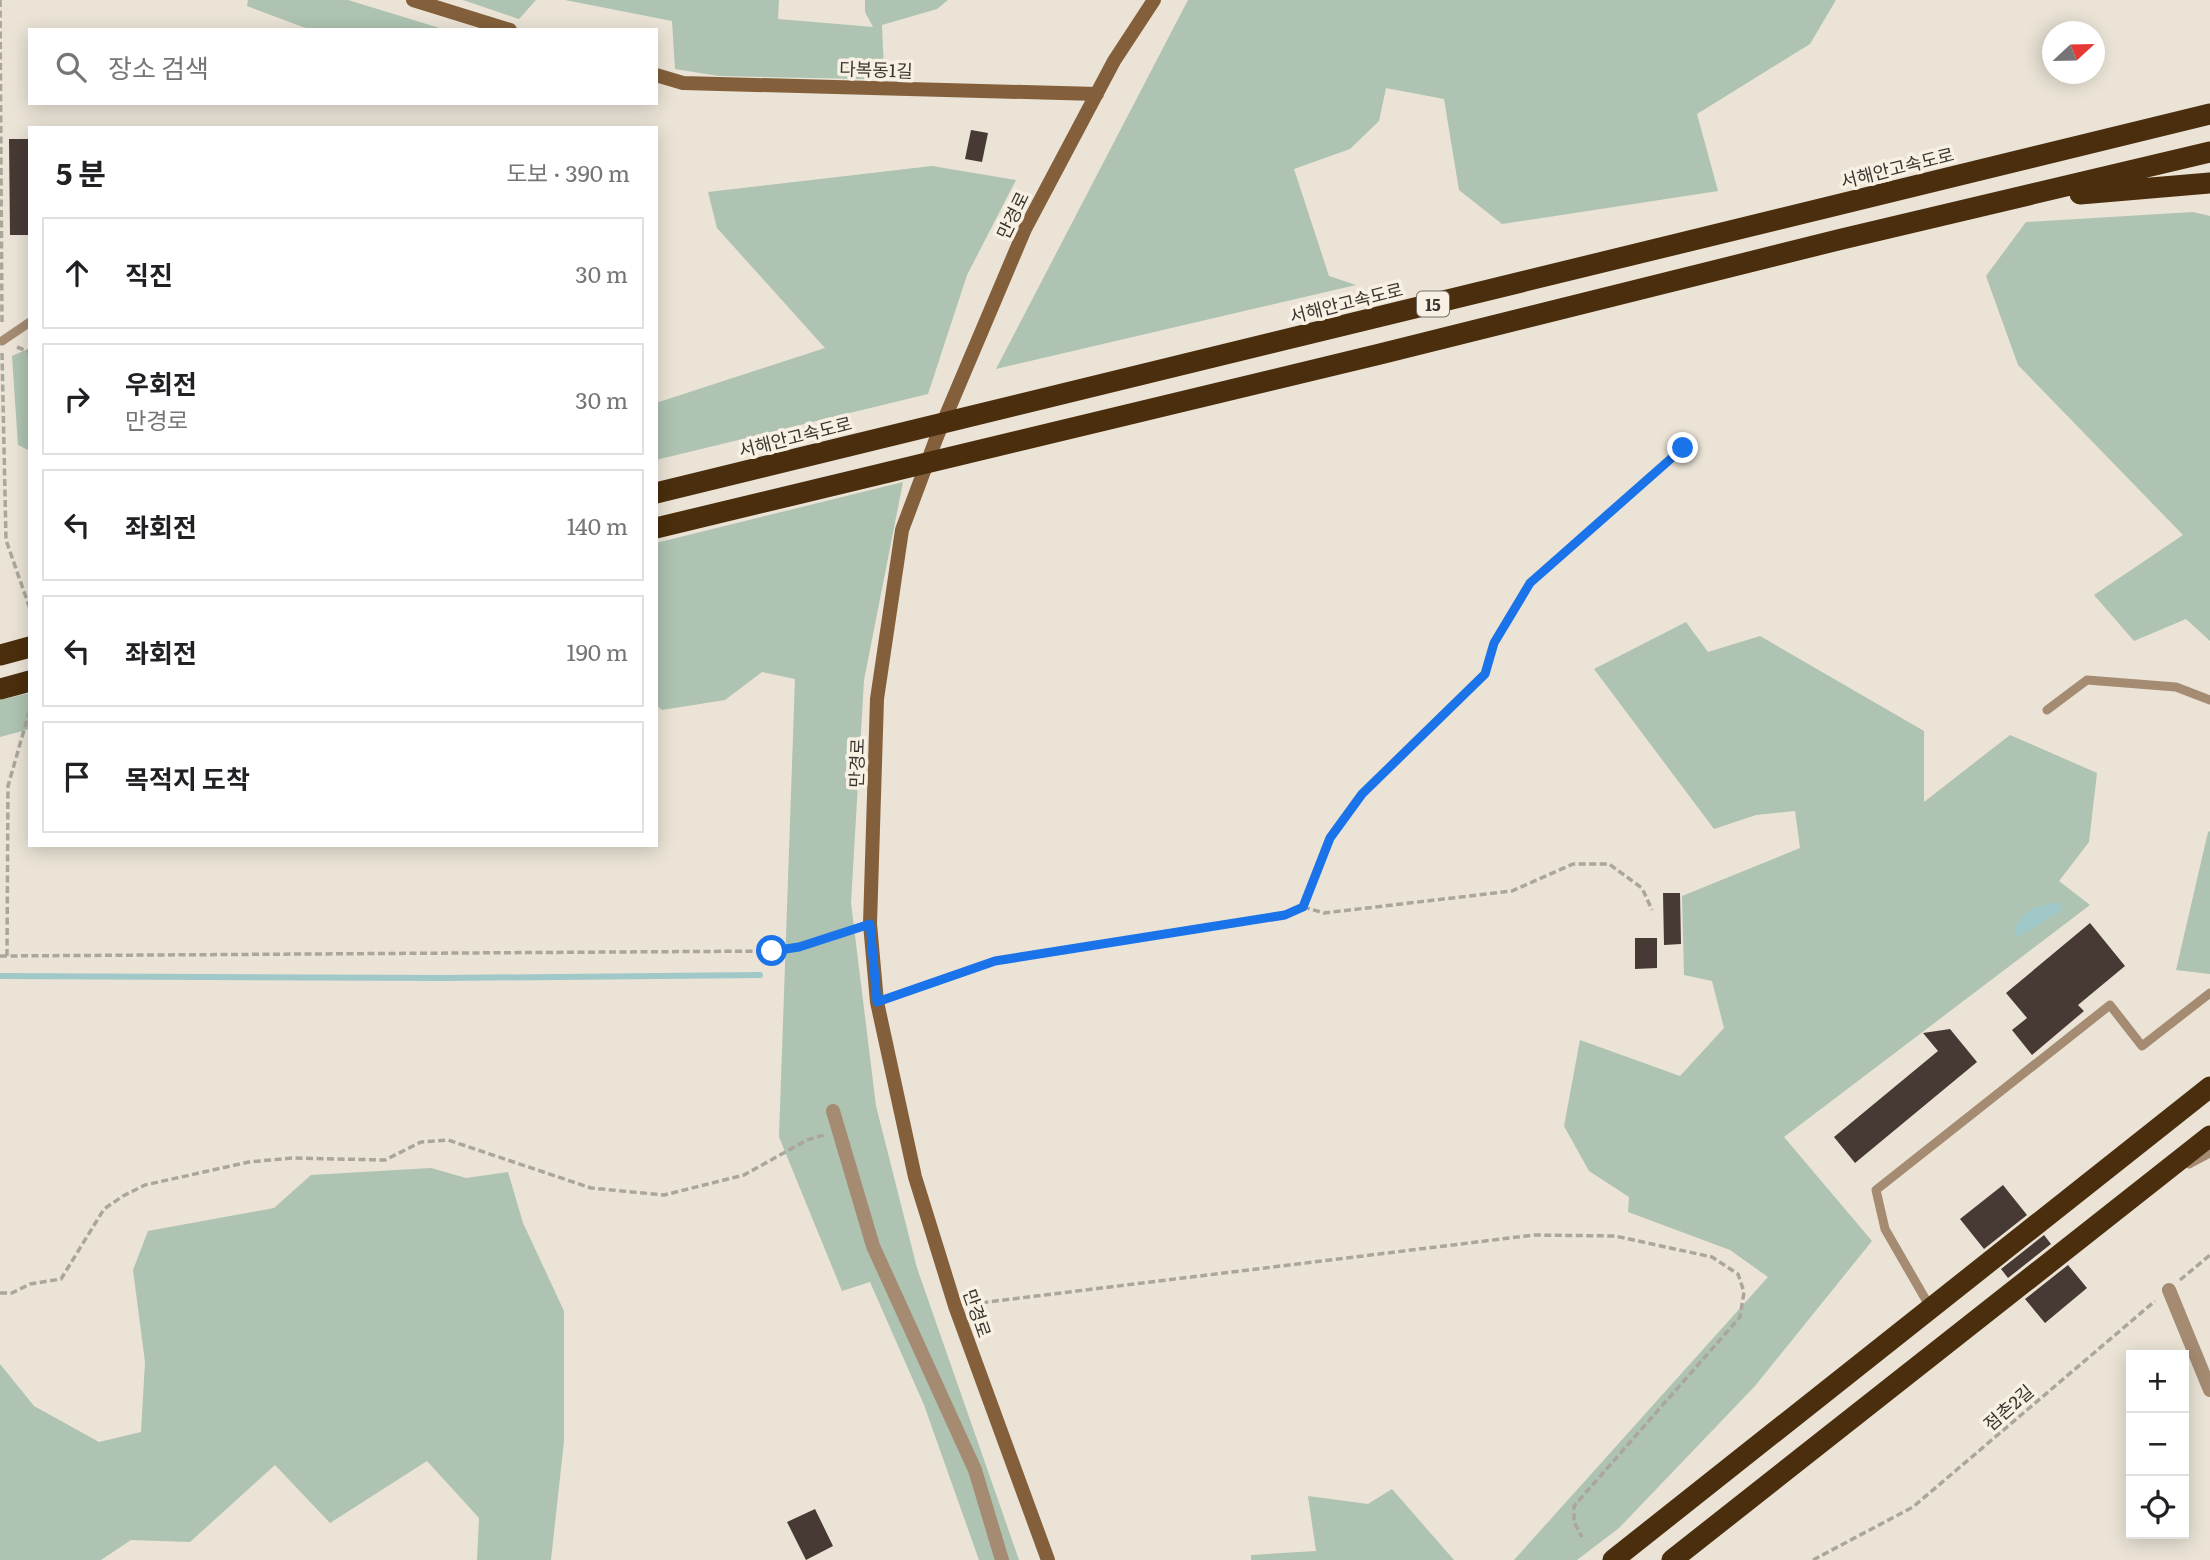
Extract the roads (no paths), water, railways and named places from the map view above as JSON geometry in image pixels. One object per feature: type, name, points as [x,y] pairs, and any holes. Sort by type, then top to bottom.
[{"type":"highway","name":"서해안고속도로","points":[[658,493],[2210,114]]},
{"type":"highway","name":"15","points":[[658,528],[2210,152]]},
{"type":"highway","points":[[2005,201],[2210,183]]},
{"type":"highway","points":[[0,655],[28,648]]},
{"type":"highway","points":[[0,689],[28,682]]},
{"type":"highway","points":[[1613,1560],[2210,1087]]},
{"type":"highway","points":[[1672,1560],[2210,1136]]},
{"type":"street","points":[[413,0],[504,28]]},
{"type":"street","name":"만경로","points":[[1048,1560],[955,1306],[915,1177],[877,1002],[870,924],[877,699],[902,530],[936,439],[1025,229],[1097,94],[1154,0]]},
{"type":"street","name":"다복동1길","points":[[658,76],[683,83],[1097,94]]},
{"type":"street","points":[[833,1111],[873,1246],[975,1470],[1002,1560]]},
{"type":"street","points":[[2169,1290],[2210,1390]]},
{"type":"lane","points":[[2,341],[28,324]]},
{"type":"lane","points":[[2047,710],[2088,680],[2176,687],[2210,700]]},
{"type":"lane","points":[[1930,1307],[1885,1229],[1876,1189],[2110,1005],[2142,1046],[2210,993]]},
{"type":"lane","points":[[2141,1190],[2210,1153]]},
{"type":"water","points":[[2062,902],[2061,910],[2019,937],[2014,935],[2020,919],[2030,910]]},
{"type":"waterway","points":[[0,976],[444,978],[760,975]]}]
